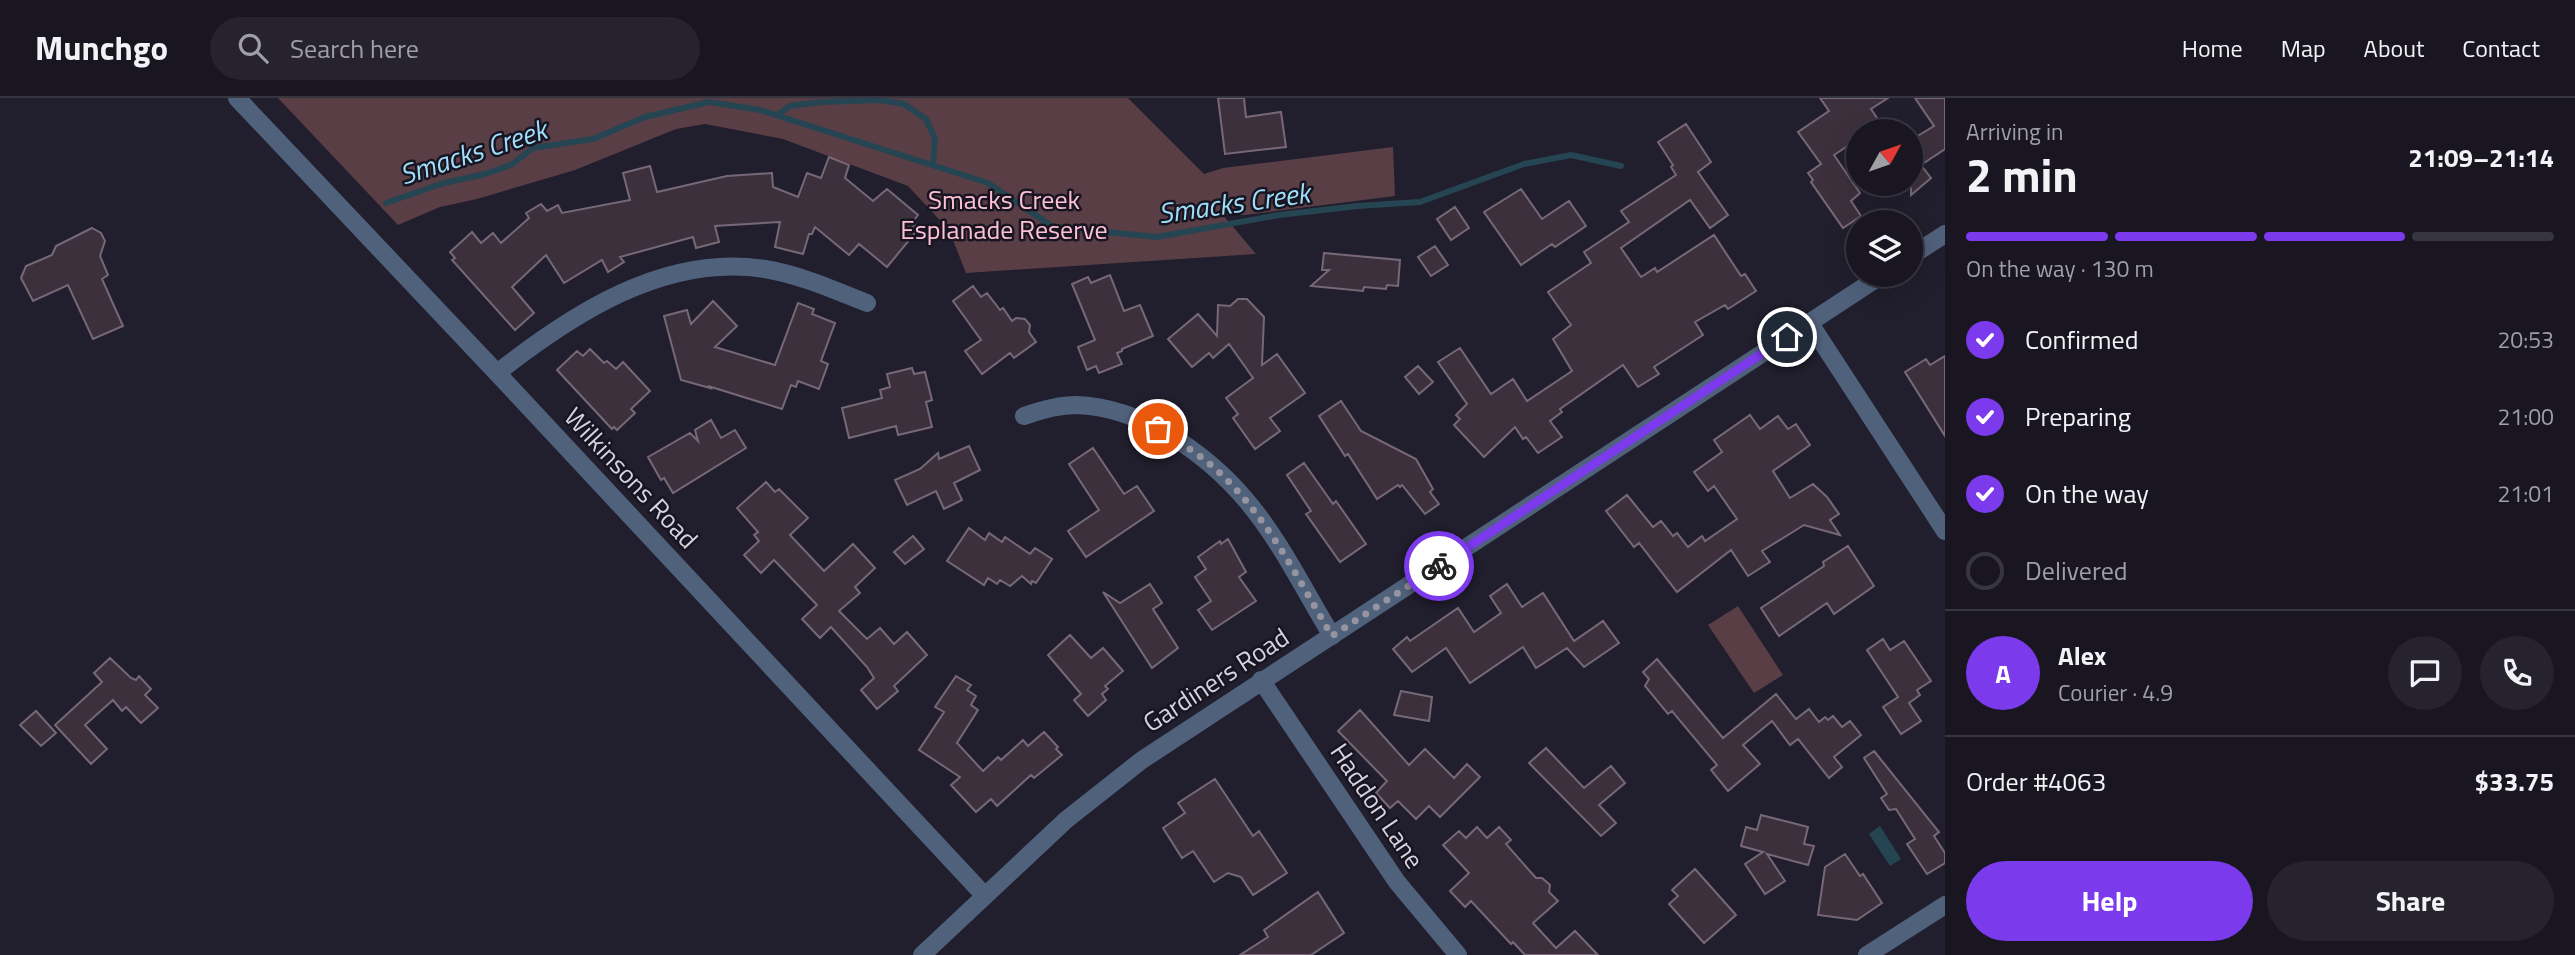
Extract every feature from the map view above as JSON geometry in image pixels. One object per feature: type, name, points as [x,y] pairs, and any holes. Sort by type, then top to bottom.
[{"type":"street","name":"Wilkinsons Road","points":[[237,98],[985,895]]},
{"type":"street","points":[[1923,248],[1945,234]]},
{"type":"street","points":[[497,373],[544,338],[618,295],[663,276],[688,270],[737,266],[766,269],[795,276],[867,303]]},
{"type":"street","name":"Gardiners Road","points":[[922,955],[1092,799],[1142,760],[1863,287]]},
{"type":"street","points":[[1809,322],[1945,531]]},
{"type":"street","points":[[1024,416],[1056,407],[1097,408],[1129,416],[1158,429],[1195,452],[1223,475],[1269,531],[1332,636]]},
{"type":"street","name":"Haddon Lane","points":[[1261,680],[1397,882],[1458,955]]},
{"type":"street","points":[[1867,955],[1945,905]]},
{"type":"green space","name":"Smacks Creek Esplanade Reserve","points":[[278,98],[1128,98],[1204,174],[1223,168],[1393,147],[1395,196],[1245,215],[1223,215],[1256,254],[966,273],[949,230],[908,186],[783,139],[705,124],[676,129],[575,170],[440,207],[398,225]]},
{"type":"green space","points":[[1738,606],[1783,675],[1754,693],[1708,625]]},
{"type":"water","points":[[1880,826],[1901,859],[1890,866],[1869,834]]},
{"type":"building","points":[[1218,98],[1244,98],[1246,117],[1281,112],[1286,147],[1225,154]]},
{"type":"building","points":[[1820,98],[1888,98],[1871,109],[1878,119],[1846,119],[1846,147],[1834,155],[1846,173],[1846,196],[1857,196],[1851,201],[1857,210],[1846,210],[1846,226],[1843,228],[1811,182],[1813,180],[1808,173],[1821,164],[1798,132],[1829,111]]},
{"type":"building","points":[[1915,98],[1945,98],[1945,149],[1923,164],[1923,133],[1934,126]]},
{"type":"building","points":[[1686,124],[1711,162],[1698,172],[1728,215],[1710,228],[1690,200],[1621,248],[1641,277],[1655,268],[1657,272],[1714,235],[1741,276],[1745,274],[1756,291],[1728,309],[1725,305],[1695,322],[1703,335],[1654,367],[1659,374],[1638,387],[1623,365],[1560,409],[1562,412],[1550,421],[1562,437],[1538,453],[1515,427],[1484,457],[1454,425],[1460,419],[1456,415],[1467,404],[1438,362],[1460,348],[1491,394],[1513,379],[1527,401],[1572,371],[1553,339],[1571,325],[1548,292],[1591,263],[1584,252],[1629,222],[1621,211],[1676,175],[1671,167],[1673,165],[1658,142]]},
{"type":"building","points":[[829,157],[849,165],[845,178],[873,201],[887,189],[918,215],[911,229],[915,233],[887,267],[859,244],[849,255],[815,227],[812,234],[809,234],[803,254],[775,247],[780,222],[715,226],[719,242],[696,248],[693,237],[620,257],[624,262],[608,272],[602,260],[564,283],[546,255],[512,287],[534,313],[515,330],[452,260],[455,258],[450,252],[472,232],[481,243],[493,233],[501,243],[529,218],[526,213],[541,204],[547,211],[558,205],[562,213],[630,200],[623,173],[650,166],[657,192],[727,176],[772,173],[773,187],[798,197],[807,173],[821,178]]},
{"type":"building","points":[[1923,168],[1931,178],[1923,185]]},
{"type":"building","points":[[1521,189],[1542,219],[1569,201],[1586,226],[1521,265],[1484,212]]},
{"type":"building","points":[[1455,207],[1469,228],[1451,240],[1437,219]]},
{"type":"building","points":[[92,228],[101,233],[105,241],[100,256],[108,275],[102,279],[123,326],[93,339],[68,285],[33,301],[21,278],[26,266],[52,255],[56,246]]},
{"type":"building","points":[[1435,246],[1448,265],[1431,276],[1418,257]]},
{"type":"building","points":[[1324,253],[1400,260],[1398,286],[1387,285],[1386,289],[1364,287],[1363,291],[1311,286],[1329,270],[1322,270]]},
{"type":"building","points":[[1110,275],[1124,311],[1140,305],[1153,336],[1122,349],[1117,353],[1122,364],[1099,373],[1096,366],[1087,370],[1078,347],[1095,340],[1072,284],[1088,277],[1091,283]]},
{"type":"building","points":[[973,286],[981,297],[987,293],[1012,321],[1016,318],[1025,319],[1036,342],[1014,358],[1010,353],[982,374],[965,351],[981,340],[953,301]]},
{"type":"building","points":[[1238,299],[1247,299],[1264,317],[1262,365],[1277,354],[1305,393],[1270,418],[1280,431],[1255,449],[1233,418],[1238,414],[1226,398],[1253,378],[1229,344],[1213,358],[1209,353],[1192,367],[1168,339],[1198,314],[1217,336],[1218,305],[1230,306]]},
{"type":"building","points":[[713,301],[737,326],[715,347],[775,365],[798,303],[814,309],[812,314],[835,323],[821,361],[828,364],[819,389],[798,381],[796,387],[791,385],[782,409],[681,380],[664,316],[687,310],[691,324]]},
{"type":"building","points":[[590,349],[604,363],[607,361],[616,369],[623,362],[650,391],[631,409],[635,413],[617,430],[614,427],[612,429],[557,370],[577,351],[583,356]]},
{"type":"building","points":[[1945,356],[1945,436],[1905,372],[1926,359],[1930,365]]},
{"type":"building","points":[[1418,366],[1433,382],[1419,394],[1405,377]]},
{"type":"building","points":[[912,368],[914,374],[925,372],[932,400],[926,402],[932,427],[898,435],[896,426],[849,438],[842,408],[882,398],[880,390],[890,387],[887,374]]},
{"type":"building","points":[[1341,401],[1361,431],[1416,459],[1433,489],[1430,492],[1439,504],[1425,514],[1402,485],[1377,499],[1319,416]]},
{"type":"building","points":[[1750,415],[1760,429],[1778,416],[1788,429],[1796,424],[1810,445],[1773,471],[1790,498],[1813,484],[1827,497],[1839,514],[1830,520],[1840,535],[1804,525],[1762,551],[1770,562],[1748,576],[1731,550],[1677,592],[1639,543],[1634,547],[1606,511],[1627,495],[1653,527],[1661,521],[1673,536],[1677,533],[1688,547],[1702,536],[1705,541],[1737,519],[1714,486],[1708,491],[1694,472],[1722,452],[1714,440]]},
{"type":"building","points":[[711,420],[721,438],[735,430],[746,448],[673,493],[664,478],[661,480],[648,457],[690,433],[698,441],[695,430]]},
{"type":"building","points":[[969,446],[980,470],[954,483],[962,500],[944,509],[936,491],[907,505],[895,480],[920,469],[938,453],[939,459]]},
{"type":"building","points":[[1093,448],[1124,494],[1137,486],[1154,511],[1086,557],[1068,531],[1099,510],[1069,464]]},
{"type":"building","points":[[1304,463],[1333,504],[1336,501],[1366,544],[1340,562],[1306,514],[1311,511],[1287,475]]},
{"type":"building","points":[[766,482],[775,492],[779,489],[808,518],[790,535],[824,571],[853,544],[875,568],[855,587],[860,593],[839,611],[867,639],[880,628],[894,644],[907,632],[927,655],[894,686],[898,691],[877,709],[861,690],[874,678],[867,667],[831,627],[820,638],[802,619],[817,605],[774,560],[761,573],[744,555],[759,541],[754,535],[758,532],[737,508]]},
{"type":"building","points":[[969,528],[985,540],[989,533],[1002,542],[1005,537],[1030,554],[1035,548],[1052,559],[1036,583],[1032,581],[1031,584],[1022,576],[1010,586],[1000,580],[997,584],[988,578],[984,585],[947,561]]},
{"type":"building","points":[[913,536],[924,549],[905,564],[894,552]]},
{"type":"building","points":[[1228,539],[1246,572],[1239,577],[1256,601],[1212,630],[1198,610],[1211,601],[1195,577],[1206,569],[1198,557],[1220,541],[1221,544]]},
{"type":"building","points":[[1848,546],[1874,586],[1834,614],[1827,603],[1779,636],[1761,608],[1824,566],[1823,562]]},
{"type":"building","points":[[1150,584],[1162,603],[1153,609],[1178,648],[1152,668],[1103,592],[1120,603]]},
{"type":"building","points":[[1507,584],[1522,607],[1543,593],[1574,641],[1603,621],[1619,643],[1584,667],[1567,648],[1536,668],[1523,647],[1470,683],[1446,648],[1412,672],[1393,649],[1407,637],[1410,641],[1458,608],[1474,632],[1501,613],[1490,596]]},
{"type":"building","points":[[1070,635],[1091,658],[1103,648],[1123,671],[1105,686],[1108,689],[1102,694],[1106,700],[1088,716],[1074,700],[1081,694],[1048,655]]},
{"type":"building","points":[[1883,639],[1890,650],[1904,641],[1931,681],[1917,690],[1920,695],[1909,703],[1921,721],[1901,734],[1883,707],[1898,697],[1867,650]]},
{"type":"building","points":[[110,658],[131,678],[136,680],[139,676],[151,689],[145,695],[158,708],[141,723],[126,707],[122,711],[113,700],[85,725],[107,749],[91,764],[55,725],[102,682],[94,673]]},
{"type":"building","points":[[1657,659],[1723,738],[1776,694],[1796,719],[1809,709],[1819,722],[1825,717],[1828,720],[1833,716],[1842,727],[1850,721],[1861,735],[1834,757],[1842,767],[1829,778],[1798,739],[1790,745],[1772,721],[1743,745],[1760,764],[1728,791],[1711,770],[1717,765],[1672,711],[1668,714],[1645,686],[1649,679],[1643,672]]},
{"type":"building","points":[[956,676],[971,685],[967,690],[976,696],[971,705],[978,710],[957,743],[983,771],[998,757],[1001,760],[1023,740],[1028,746],[1044,732],[1062,755],[1034,778],[1031,775],[997,806],[991,799],[976,812],[951,785],[960,777],[919,750],[944,712],[935,707]]},
{"type":"building","points":[[1401,691],[1432,697],[1429,721],[1394,715]]},
{"type":"building","points":[[1360,710],[1409,765],[1425,749],[1454,778],[1467,764],[1480,777],[1440,817],[1429,806],[1416,819],[1398,801],[1390,808],[1376,793],[1387,781],[1338,731]]},
{"type":"building","points":[[36,711],[56,733],[41,746],[20,725]]},
{"type":"building","points":[[1546,748],[1584,788],[1611,766],[1625,783],[1599,805],[1616,823],[1601,836],[1529,763]]},
{"type":"building","points":[[1874,751],[1939,832],[1934,836],[1945,853],[1945,863],[1927,874],[1907,844],[1915,839],[1896,809],[1889,810],[1881,798],[1887,794],[1864,758]]},
{"type":"building","points":[[1215,779],[1253,836],[1259,831],[1287,873],[1253,895],[1241,877],[1228,873],[1214,882],[1193,851],[1182,858],[1163,828],[1185,813],[1178,803]]},
{"type":"building","points":[[1761,815],[1808,827],[1804,844],[1814,846],[1808,865],[1767,854],[1785,881],[1765,894],[1745,864],[1763,852],[1741,846],[1746,827],[1757,830]]},
{"type":"building","points":[[1477,827],[1487,838],[1499,827],[1511,840],[1506,844],[1536,878],[1542,878],[1550,885],[1549,892],[1558,901],[1533,923],[1556,948],[1575,931],[1598,955],[1525,955],[1513,942],[1511,944],[1471,901],[1465,907],[1450,891],[1469,873],[1443,845],[1459,831],[1466,838]]},
{"type":"building","points":[[1845,854],[1860,876],[1863,874],[1882,903],[1857,920],[1818,915],[1825,867]]},
{"type":"building","points":[[1695,869],[1736,915],[1704,943],[1669,904],[1678,896],[1672,890]]},
{"type":"building","points":[[1318,892],[1344,933],[1311,955],[1240,955],[1268,937],[1264,930]]},
{"type":"waterway","points":[[777,115],[790,106],[822,102],[880,100],[904,104],[926,119],[935,139],[933,164]]},
{"type":"waterway","name":"Smacks Creek","points":[[386,203],[444,183],[511,165],[533,148],[593,139],[645,117],[709,102],[760,110],[988,183],[1053,227],[1157,237],[1279,215],[1420,202],[1524,164],[1571,155],[1621,166]]},
{"type":"way so far","points":[[1158,429],[1195,452],[1223,475],[1246,500],[1269,531],[1332,636],[1439,566]]},
{"type":"route","points":[[1439,566],[1787,337]]}]
